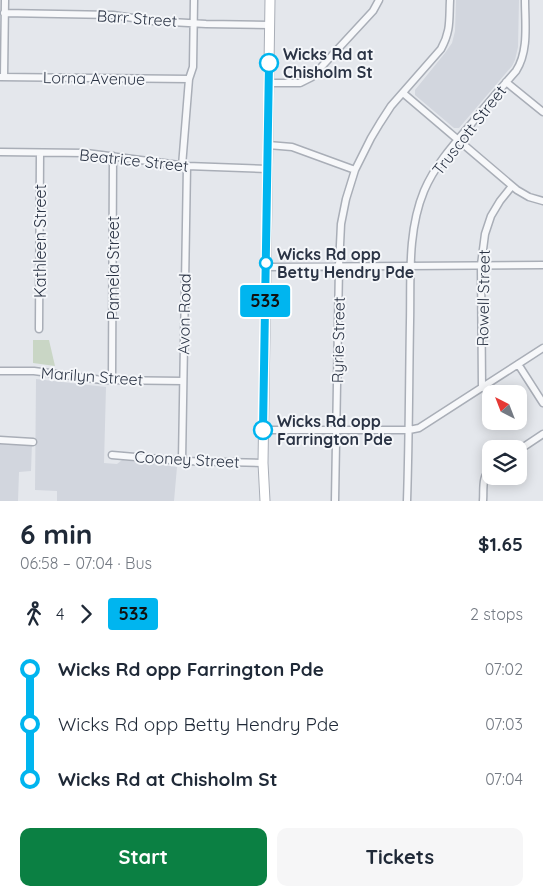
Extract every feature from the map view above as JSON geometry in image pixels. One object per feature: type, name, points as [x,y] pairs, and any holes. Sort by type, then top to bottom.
[{"type":"main road","points":[[265,501],[263,430],[270,0]]},
{"type":"street","points":[[2,77],[4,0]]},
{"type":"street","name":"Avon Road","points":[[182,461],[185,166],[189,79],[193,67],[194,0]]},
{"type":"street","points":[[269,83],[300,83],[312,77],[372,11],[379,0]]},
{"type":"street","name":"Ryrie Street","points":[[335,501],[339,266],[342,220],[346,199],[355,170],[380,123],[391,106],[441,49],[448,36],[450,0]]},
{"type":"street","name":"Truscott Street","points":[[407,501],[413,235],[424,191],[440,163],[520,63],[524,52],[525,0]]},
{"type":"street","name":"Barr Street","points":[[4,13],[113,15],[153,21],[270,24]]},
{"type":"street","name":"Lorna Avenue","points":[[2,77],[189,79]]},
{"type":"street","points":[[506,82],[543,112]]},
{"type":"street","points":[[403,93],[512,186],[529,198],[543,201]]},
{"type":"street","points":[[268,145],[292,147],[355,170]]},
{"type":"street","name":"Beatrice Street","points":[[0,152],[86,153],[185,166],[267,169]]},
{"type":"street","name":"Kathleen Street","points":[[39,329],[40,153]]},
{"type":"street","name":"Pamela Street","points":[[112,380],[113,156]]},
{"type":"street","name":"Rowell Street","points":[[482,388],[481,266],[485,234],[491,216],[512,186]]},
{"type":"street","points":[[266,267],[543,265]]},
{"type":"street","points":[[486,385],[543,348]]},
{"type":"street","points":[[518,364],[543,403]]},
{"type":"street","name":"Marilyn Street","points":[[0,371],[34,371],[112,380],[183,381]]},
{"type":"street","points":[[263,430],[410,430],[419,428],[482,388]]},
{"type":"street","points":[[527,445],[543,434]]},
{"type":"street","points":[[0,440],[33,442]]},
{"type":"street","name":"Cooney Street","points":[[112,455],[182,461],[263,463]]},
{"type":"street","points":[[483,501],[484,485]]},
{"type":"shaded area","points":[[456,0],[519,0],[518,47],[515,60],[459,128],[454,128],[415,95],[415,90],[452,43],[455,31]]},
{"type":"shaded area","points":[[36,379],[106,387],[104,463],[117,464],[122,460],[177,467],[174,501],[57,501],[57,491],[35,490]]},
{"type":"shaded area","points":[[32,443],[31,471],[19,472],[18,501],[0,501],[0,444]]},
{"type":"green space","points":[[33,340],[49,340],[55,366],[33,363]]},
{"type":"bus line","name":"533","points":[[263,430],[269,63]]},
{"type":"place","name":"Wicks Rd at Chisholm St","points":[[269,63]]},
{"type":"place","name":"Wicks Rd opp Betty Hendry Pde","points":[[266,263]]},
{"type":"place","name":"Wicks Rd opp Farrington Pde","points":[[263,430]]}]
